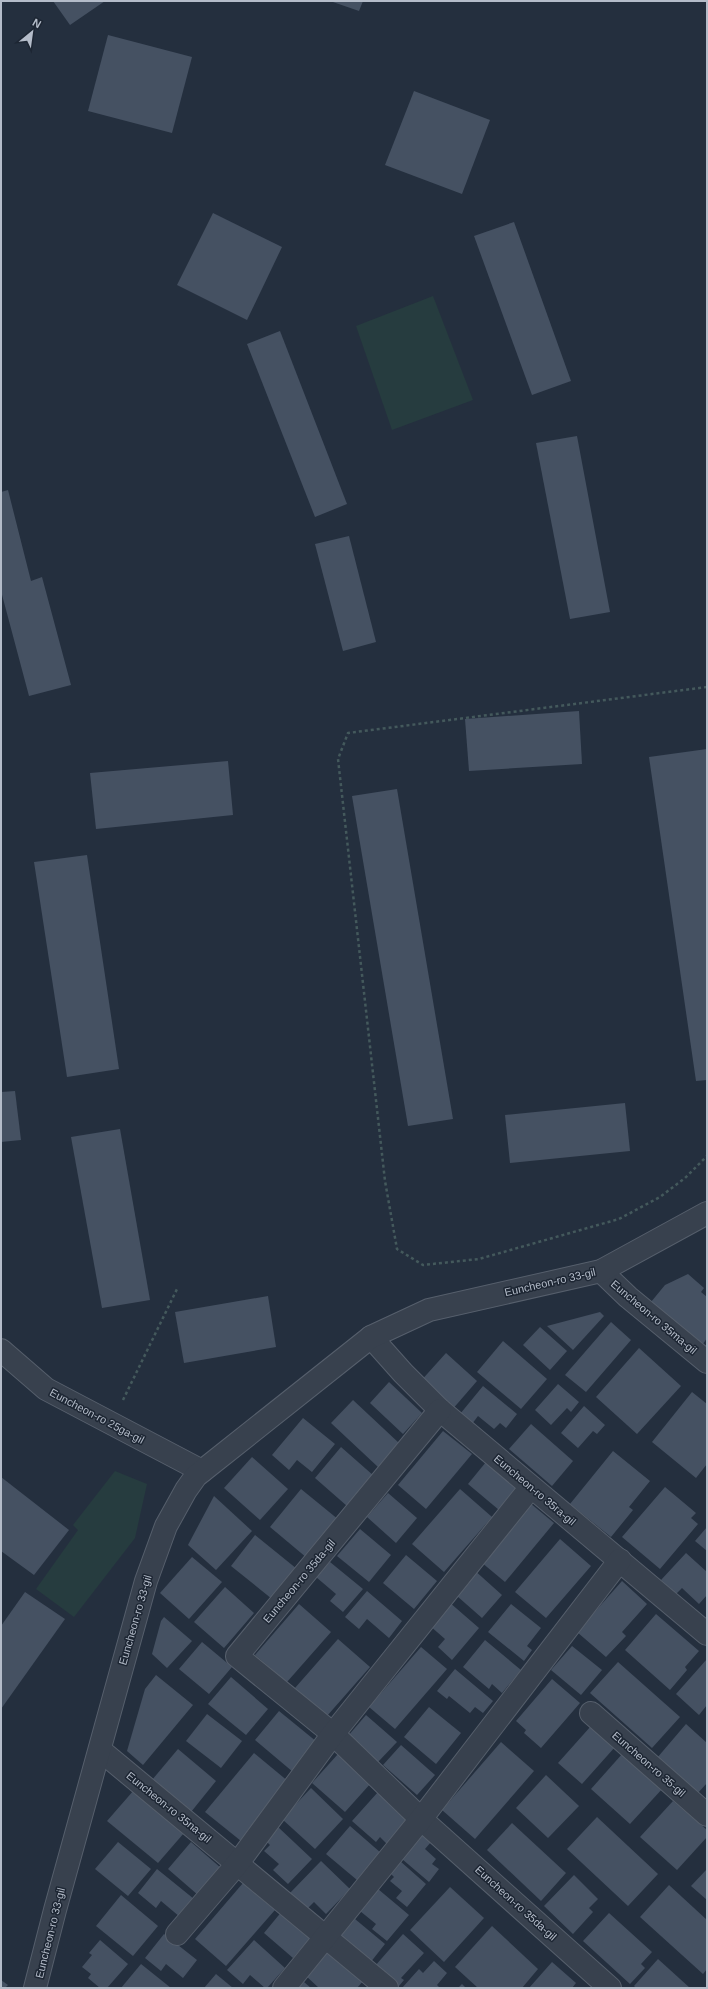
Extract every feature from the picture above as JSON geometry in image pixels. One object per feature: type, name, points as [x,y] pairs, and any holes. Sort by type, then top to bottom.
[{"type":"street","name":"Euncheon-ro 33-gil","points":[[35,1988],[148,1574],[174,1510],[191,1482],[202,1471],[371,1337],[429,1310],[601,1271],[707,1213]]},
{"type":"street","name":"Euncheon-ro 35ma-gil","points":[[601,1271],[628,1297],[707,1362]]},
{"type":"street","name":"Euncheon-ro 35ra-gil","points":[[371,1337],[440,1410],[707,1634]]},
{"type":"street","name":"Euncheon-ro 25ga-gil","points":[[1,1350],[46,1390],[202,1471]]},
{"type":"street","name":"Euncheon-ro 35da-gil","points":[[440,1410],[236,1656],[333,1734],[421,1819],[610,1988]]},
{"type":"street","points":[[177,1934],[238,1863],[333,1734],[531,1487]]},
{"type":"street","points":[[284,1988],[421,1819],[620,1560]]},
{"type":"street","name":"Euncheon-ro 35-gil","points":[[591,1713],[707,1815]]},
{"type":"street","name":"Euncheon-ro 35na-gil","points":[[100,1750],[387,1988]]},
{"type":"path","points":[[707,687],[348,733],[338,759],[385,1181],[397,1249],[423,1265],[479,1259],[619,1219],[660,1198],[685,1178],[707,1156]]},
{"type":"path","points":[[122,1404],[178,1287]]},
{"type":"green space","points":[[433,296],[473,400],[392,430],[356,326]]},
{"type":"green space","points":[[115,1471],[147,1484],[135,1538],[74,1617],[36,1589],[78,1530],[73,1525]]},
{"type":"building","points":[[53,1],[105,1],[70,25]]},
{"type":"building","points":[[330,1],[363,1],[359,11]]},
{"type":"building","points":[[108,35],[192,57],[172,133],[88,111]]},
{"type":"building","points":[[414,91],[490,120],[462,194],[385,165]]},
{"type":"building","points":[[213,213],[282,247],[247,320],[177,285]]},
{"type":"building","points":[[514,222],[571,381],[532,395],[474,236]]},
{"type":"building","points":[[280,331],[347,504],[315,517],[247,344]]},
{"type":"building","points":[[577,436],[610,612],[570,619],[536,443]]},
{"type":"building","points":[[8,490],[31,581],[42,577],[71,685],[29,696],[1,591],[1,492]]},
{"type":"building","points":[[349,536],[376,642],[343,651],[315,544]]},
{"type":"building","points":[[579,711],[582,764],[469,771],[465,719]]},
{"type":"building","points":[[707,749],[707,1080],[696,1081],[649,757]]},
{"type":"building","points":[[228,761],[233,815],[96,829],[90,773]]},
{"type":"building","points":[[397,789],[453,1119],[408,1126],[352,796]]},
{"type":"building","points":[[87,855],[119,1069],[67,1077],[34,862]]},
{"type":"building","points":[[15,1091],[21,1140],[1,1142],[1,1092]]},
{"type":"building","points":[[625,1103],[630,1151],[510,1163],[505,1115]]},
{"type":"building","points":[[120,1129],[150,1300],[102,1308],[71,1137]]},
{"type":"building","points":[[688,1274],[704,1288],[701,1292],[707,1297],[707,1338],[703,1344],[651,1302],[665,1285]]},
{"type":"building","points":[[268,1296],[276,1347],[184,1363],[175,1312]]},
{"type":"building","points":[[600,1312],[604,1316],[573,1350],[547,1326]]},
{"type":"building","points":[[611,1322],[631,1340],[586,1392],[565,1375]]},
{"type":"building","points":[[540,1327],[567,1351],[550,1370],[523,1345]]},
{"type":"building","points":[[503,1341],[547,1379],[521,1409],[477,1372]]},
{"type":"building","points":[[639,1348],[681,1386],[637,1434],[596,1397]]},
{"type":"building","points":[[446,1353],[477,1381],[451,1411],[419,1383]]},
{"type":"building","points":[[389,1382],[422,1413],[403,1434],[370,1403]]},
{"type":"building","points":[[558,1384],[579,1402],[571,1412],[567,1408],[551,1425],[535,1410]]},
{"type":"building","points":[[483,1386],[517,1414],[506,1428],[500,1423],[494,1429],[478,1416],[472,1424],[460,1414]]},
{"type":"building","points":[[692,1392],[707,1404],[707,1464],[696,1478],[652,1442]]},
{"type":"building","points":[[353,1400],[400,1444],[378,1467],[331,1423]]},
{"type":"building","points":[[584,1406],[605,1425],[597,1434],[593,1431],[578,1448],[561,1433]]},
{"type":"building","points":[[303,1418],[335,1444],[312,1472],[297,1460],[289,1470],[272,1455]]},
{"type":"building","points":[[531,1424],[573,1461],[552,1486],[509,1449]]},
{"type":"building","points":[[443,1431],[472,1454],[426,1509],[398,1485]]},
{"type":"building","points":[[341,1447],[374,1476],[347,1506],[315,1478]]},
{"type":"building","points":[[613,1451],[650,1481],[629,1507],[633,1510],[611,1537],[570,1504]]},
{"type":"building","points":[[252,1457],[288,1489],[260,1520],[224,1488]]},
{"type":"building","points":[[486,1462],[517,1488],[499,1510],[468,1484]]},
{"type":"building","points":[[1,1477],[69,1530],[34,1575],[1,1551]]},
{"type":"building","points":[[665,1487],[696,1513],[691,1518],[698,1524],[660,1569],[622,1537]]},
{"type":"building","points":[[301,1489],[339,1520],[307,1558],[270,1527]]},
{"type":"building","points":[[460,1489],[492,1517],[444,1572],[412,1544]]},
{"type":"building","points":[[388,1493],[417,1518],[396,1543],[367,1517]]},
{"type":"building","points":[[214,1496],[252,1531],[216,1570],[188,1545]]},
{"type":"building","points":[[530,1503],[554,1523],[505,1582],[481,1562]]},
{"type":"building","points":[[707,1527],[707,1551],[695,1541]]},
{"type":"building","points":[[360,1529],[391,1555],[369,1582],[337,1556]]},
{"type":"building","points":[[255,1535],[297,1569],[272,1599],[231,1566]]},
{"type":"building","points":[[560,1539],[591,1566],[546,1618],[515,1592]]},
{"type":"building","points":[[686,1553],[707,1572],[707,1595],[699,1604],[682,1588],[676,1594],[661,1580]]},
{"type":"building","points":[[406,1555],[437,1581],[414,1609],[383,1583]]},
{"type":"building","points":[[192,1557],[222,1582],[189,1619],[160,1593]]},
{"type":"building","points":[[330,1562],[363,1589],[343,1612],[330,1601],[336,1594],[316,1577]]},
{"type":"building","points":[[473,1569],[502,1595],[482,1618],[457,1596]]},
{"type":"building","points":[[622,1581],[647,1604],[622,1632],[626,1636],[606,1657],[577,1632]]},
{"type":"building","points":[[225,1587],[254,1613],[224,1648],[194,1622]]},
{"type":"building","points":[[367,1591],[402,1621],[389,1638],[367,1619],[359,1629],[345,1617]]},
{"type":"building","points":[[25,1592],[65,1619],[1,1709],[1,1626]]},
{"type":"building","points":[[449,1602],[479,1628],[452,1660],[438,1647],[445,1639],[429,1625]]},
{"type":"building","points":[[299,1604],[331,1632],[287,1682],[255,1655]]},
{"type":"building","points":[[511,1604],[541,1628],[527,1646],[532,1650],[524,1661],[488,1632]]},
{"type":"building","points":[[656,1614],[699,1651],[685,1667],[687,1670],[670,1690],[625,1650]]},
{"type":"building","points":[[164,1617],[192,1641],[167,1668],[152,1654],[161,1621]]},
{"type":"building","points":[[338,1639],[370,1667],[327,1716],[295,1688]]},
{"type":"building","points":[[485,1640],[521,1670],[502,1693],[492,1684],[489,1689],[463,1667]]},
{"type":"building","points":[[202,1642],[232,1667],[209,1694],[179,1669]]},
{"type":"building","points":[[572,1646],[602,1670],[581,1695],[551,1670]]},
{"type":"building","points":[[421,1647],[447,1669],[395,1729],[369,1707]]},
{"type":"building","points":[[707,1659],[707,1705],[699,1715],[676,1694]]},
{"type":"building","points":[[618,1662],[680,1717],[652,1748],[590,1693]]},
{"type":"building","points":[[455,1669],[493,1701],[483,1713],[475,1707],[470,1713],[449,1696],[447,1699],[437,1691]]},
{"type":"building","points":[[156,1675],[193,1705],[143,1765],[127,1751],[145,1689]]},
{"type":"building","points":[[231,1677],[268,1709],[246,1735],[208,1704]]},
{"type":"building","points":[[552,1679],[580,1703],[541,1748],[524,1733],[526,1730],[516,1721]]},
{"type":"building","points":[[429,1707],[461,1733],[436,1764],[404,1737]]},
{"type":"building","points":[[279,1711],[317,1742],[293,1772],[255,1740]]},
{"type":"building","points":[[207,1714],[242,1741],[221,1768],[186,1741]]},
{"type":"building","points":[[366,1715],[397,1742],[378,1762],[348,1736]]},
{"type":"building","points":[[686,1724],[707,1743],[707,1783],[697,1794],[657,1758]]},
{"type":"building","points":[[591,1726],[615,1747],[582,1784],[558,1763]]},
{"type":"building","points":[[501,1742],[534,1771],[475,1839],[442,1810]]},
{"type":"building","points":[[401,1745],[435,1775],[417,1795],[383,1765]]},
{"type":"building","points":[[178,1749],[216,1781],[191,1812],[152,1780]]},
{"type":"building","points":[[254,1753],[289,1782],[241,1841],[205,1812]]},
{"type":"building","points":[[623,1753],[663,1788],[630,1824],[591,1789]]},
{"type":"building","points":[[338,1754],[371,1783],[345,1812],[312,1783]]},
{"type":"building","points":[[546,1775],[579,1806],[548,1838],[516,1808]]},
{"type":"building","points":[[311,1788],[343,1819],[315,1849],[282,1819]]},
{"type":"building","points":[[134,1790],[184,1833],[158,1863],[107,1821]]},
{"type":"building","points":[[378,1792],[411,1822],[389,1846],[380,1837],[376,1842],[352,1821]]},
{"type":"building","points":[[673,1801],[707,1830],[707,1837],[677,1870],[640,1837]]},
{"type":"building","points":[[597,1817],[658,1874],[628,1906],[567,1849]]},
{"type":"building","points":[[512,1823],[566,1873],[541,1901],[487,1850]]},
{"type":"building","points":[[350,1826],[381,1853],[357,1880],[326,1854]]},
{"type":"building","points":[[278,1827],[312,1859],[288,1884],[273,1870],[279,1864],[264,1851],[270,1845],[265,1840]]},
{"type":"building","points":[[422,1834],[431,1842],[425,1849],[436,1859],[432,1864],[439,1869],[429,1882],[402,1859]]},
{"type":"building","points":[[118,1842],[151,1869],[128,1896],[95,1869]]},
{"type":"building","points":[[191,1842],[221,1868],[198,1895],[168,1869]]},
{"type":"building","points":[[321,1861],[350,1889],[326,1914],[314,1902],[306,1910],[289,1894]]},
{"type":"building","points":[[400,1861],[426,1884],[407,1907],[396,1898],[402,1891],[390,1881],[394,1877],[390,1873]]},
{"type":"building","points":[[157,1869],[194,1899],[180,1917],[161,1901],[156,1908],[138,1893]]},
{"type":"building","points":[[707,1869],[707,1900],[691,1886]]},
{"type":"building","points":[[574,1875],[598,1899],[589,1908],[593,1912],[573,1934],[544,1906]]},
{"type":"building","points":[[243,1883],[275,1910],[226,1966],[195,1939]]},
{"type":"building","points":[[669,1885],[707,1920],[707,1969],[703,1974],[640,1917]]},
{"type":"building","points":[[450,1887],[484,1918],[444,1962],[410,1930]]},
{"type":"building","points":[[378,1889],[409,1915],[387,1941],[372,1929],[376,1924],[360,1911]]},
{"type":"building","points":[[121,1895],[158,1926],[133,1956],[96,1926]]},
{"type":"building","points":[[283,1910],[313,1935],[293,1958],[264,1933]]},
{"type":"building","points":[[609,1913],[652,1952],[641,1964],[645,1968],[630,1984],[583,1941]]},
{"type":"building","points":[[355,1919],[385,1944],[370,1963],[339,1938]]},
{"type":"building","points":[[492,1926],[538,1969],[522,1988],[478,1988],[455,1967]]},
{"type":"building","points":[[164,1934],[197,1960],[183,1978],[166,1964],[161,1971],[145,1958]]},
{"type":"building","points":[[403,1934],[424,1953],[401,1978],[404,1980],[399,1986],[375,1966]]},
{"type":"building","points":[[100,1940],[128,1964],[107,1988],[100,1988],[88,1978],[91,1974],[82,1967],[92,1955],[89,1953]]},
{"type":"building","points":[[254,1940],[285,1968],[267,1988],[265,1988],[250,1975],[243,1984],[227,1970]]},
{"type":"building","points":[[330,1950],[364,1980],[357,1988],[319,1988],[306,1976]]},
{"type":"building","points":[[658,1959],[690,1988],[636,1988],[634,1986]]},
{"type":"building","points":[[434,1961],[447,1973],[437,1985],[440,1988],[402,1988],[419,1969],[423,1973]]},
{"type":"building","points":[[552,1962],[576,1983],[572,1988],[529,1988]]},
{"type":"building","points":[[141,1964],[171,1988],[121,1988]]},
{"type":"building","points":[[216,1974],[233,1988],[204,1988]]},
{"type":"building","points":[[1,1980],[8,1985],[5,1988],[1,1988]]},
{"type":"building","points":[[304,1982],[311,1988],[298,1988]]},
{"type":"building","points":[[462,1984],[466,1988],[458,1988]]}]
